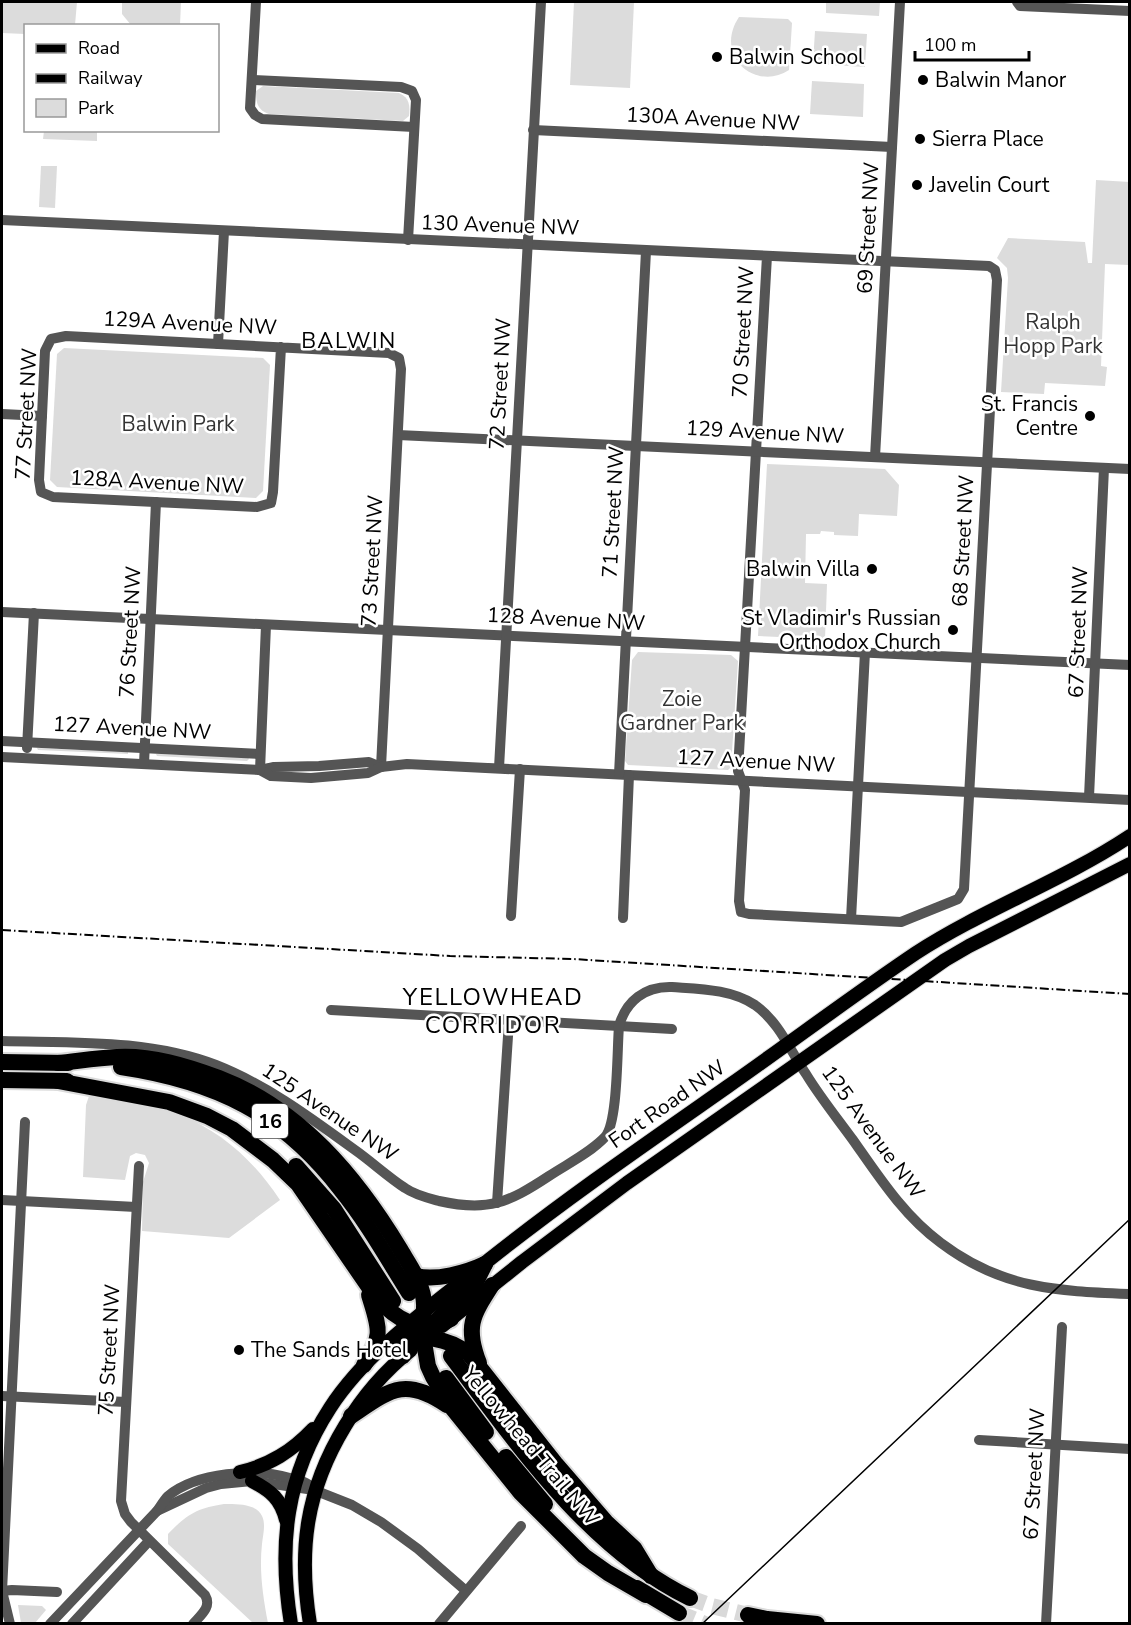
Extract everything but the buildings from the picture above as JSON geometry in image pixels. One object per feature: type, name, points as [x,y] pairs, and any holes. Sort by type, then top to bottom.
[{"type":"highway","points":[[58,1063],[119,1057],[178,1064],[251,1092],[286,1114],[339,1164],[363,1193],[416,1276],[423,1294],[422,1329],[436,1372],[453,1409],[520,1492],[584,1556],[646,1595]]},
{"type":"highway","name":"16","points":[[2,1062],[115,1066],[182,1078],[226,1095],[272,1122],[311,1155],[343,1191],[409,1293]]},
{"type":"highway","name":"16","points":[[2,1080],[126,1084],[171,1093],[246,1127],[278,1149],[318,1189],[334,1209],[393,1301]]},
{"type":"highway","points":[[58,1081],[169,1102],[207,1116],[232,1129],[273,1160],[298,1184],[375,1296],[395,1317],[422,1329],[481,1370],[555,1463],[606,1522],[634,1548],[651,1576]]},
{"type":"highway","points":[[416,1276],[433,1278],[484,1264]]},
{"type":"highway","points":[[403,1356],[422,1329],[476,1282],[484,1264]]},
{"type":"highway","points":[[375,1296],[390,1306],[406,1302],[413,1295],[416,1276]]},
{"type":"highway","points":[[362,1278],[377,1315],[378,1332],[376,1348],[364,1365]]},
{"type":"highway","points":[[481,1370],[471,1341],[470,1329],[476,1309],[492,1285]]},
{"type":"highway","points":[[394,1339],[451,1319]]},
{"type":"highway","points":[[436,1372],[434,1369],[439,1358],[457,1353]]},
{"type":"highway","name":"Yellowhead Trail NW","points":[[457,1353],[492,1411],[560,1492],[616,1549],[667,1587],[690,1598]]},
{"type":"highway","name":"Yellowhead Trail NW","points":[[436,1372],[546,1505],[584,1544],[646,1595],[679,1613]]},
{"type":"highway","points":[[351,1416],[381,1397],[407,1388],[430,1393],[453,1409]]},
{"type":"highway","points":[[748,1615],[817,1623]]},
{"type":"main road","name":"Fort Road NW","points":[[484,1264],[564,1202],[916,953],[1087,862],[1130,836]]},
{"type":"main road","points":[[1103,877],[1130,855]]},
{"type":"main road","name":"Fort Road NW","points":[[451,1319],[492,1285],[635,1177],[969,946],[1130,864]]},
{"type":"main road","points":[[291,1623],[284,1569],[286,1525],[309,1445],[323,1419],[342,1392],[364,1365],[394,1339]]},
{"type":"main road","points":[[310,1623],[304,1585],[304,1565],[306,1535],[314,1490],[329,1454],[351,1416],[367,1392],[403,1356]]},
{"type":"main road","points":[[240,1472],[272,1462],[284,1455],[323,1419]]},
{"type":"main road","points":[[252,1481],[276,1496],[282,1507],[286,1525]]},
{"type":"street","points":[[256,2],[250,108],[255,116],[262,119],[414,127]]},
{"type":"street","name":"72 Street NW","points":[[499,768],[541,2]]},
{"type":"street","name":"69 Street NW","points":[[875,457],[900,2]]},
{"type":"street","points":[[1019,4],[1130,11]]},
{"type":"street","points":[[252,80],[401,87],[412,91],[416,100],[408,240]]},
{"type":"street","name":"130A Avenue NW","points":[[533,130],[892,147]]},
{"type":"street","name":"130 Avenue NW","points":[[2,220],[989,266],[995,270]]},
{"type":"street","points":[[218,344],[224,231]]},
{"type":"street","name":"71 Street NW","points":[[623,918],[626,641],[646,251]]},
{"type":"street","name":"70 Street NW","points":[[766,256],[738,771],[745,790],[739,901],[741,912],[749,914],[851,919]]},
{"type":"street","name":"68 Street NW","points":[[851,919],[901,922],[958,899],[963,892],[978,658],[997,280],[995,270]]},
{"type":"street","name":"129A Avenue NW","points":[[51,339],[66,336],[281,347],[389,353],[399,358]]},
{"type":"street","name":"77 Street NW","points":[[41,492],[39,480],[45,351],[51,339]]},
{"type":"street","name":"128A Avenue NW","points":[[41,492],[52,496],[257,507],[270,503],[273,492],[281,347]]},
{"type":"street","name":"73 Street NW","points":[[381,766],[401,369],[399,358]]},
{"type":"street","points":[[2,414],[42,416]]},
{"type":"street","name":"129 Avenue NW","points":[[398,435],[756,450],[1130,470]]},
{"type":"street","name":"67 Street NW","points":[[1089,797],[1104,468]]},
{"type":"street","name":"76 Street NW","points":[[144,764],[156,502]]},
{"type":"street","name":"128 Avenue NW","points":[[2,612],[1130,665]]},
{"type":"street","points":[[27,758],[34,613]]},
{"type":"street","points":[[260,770],[266,625]]},
{"type":"street","points":[[851,919],[865,652]]},
{"type":"street","name":"127 Avenue NW","points":[[2,741],[260,754]]},
{"type":"street","name":"127 Avenue NW","points":[[2,757],[260,770],[271,776],[311,777],[368,773],[381,766],[407,764],[1130,800]]},
{"type":"street","points":[[511,916],[520,769]]},
{"type":"street","name":"125 Avenue NW","points":[[2,1041],[147,1047],[213,1064],[240,1075],[279,1097],[407,1190],[464,1207],[497,1203],[523,1193],[600,1141],[610,1129],[619,1026],[623,1014],[637,996],[669,987],[711,990],[739,997],[755,1006],[774,1022],[799,1063],[897,1201],[919,1225],[952,1251],[982,1268],[1020,1283],[1061,1291],[1130,1294]]},
{"type":"street","points":[[332,1010],[672,1029]]},
{"type":"street","points":[[497,1203],[509,1021]]},
{"type":"street","points":[[10,1623],[2,1591],[6,1396],[25,1122]]},
{"type":"street","name":"75 Street NW","points":[[139,1166],[121,1501],[125,1514],[139,1531],[208,1599],[206,1608],[194,1623]]},
{"type":"street","points":[[2,1200],[136,1208]]},
{"type":"street","name":"67 Street NW","points":[[1046,1623],[1062,1327]]},
{"type":"street","points":[[6,1396],[126,1402]]},
{"type":"street","points":[[980,1440],[1130,1449]]},
{"type":"street","points":[[50,1623],[139,1531],[168,1497],[181,1489],[206,1479],[240,1472],[274,1474],[296,1484]]},
{"type":"street","points":[[157,1511],[206,1488],[221,1484],[252,1481],[310,1484],[314,1490],[351,1505],[381,1522],[465,1590]]},
{"type":"street","points":[[439,1623],[521,1526]]},
{"type":"street","points":[[72,1623],[149,1541]]},
{"type":"street","points":[[2,1591],[57,1592]]},
{"type":"green space","points":[[2,2],[77,2],[75,24],[24,24],[24,34],[2,33]]},
{"type":"green space","points":[[122,2],[181,2],[180,24],[130,24],[122,14]]},
{"type":"green space","points":[[574,2],[634,2],[630,88],[570,85]]},
{"type":"green space","points":[[826,2],[880,2],[879,16],[826,13]]},
{"type":"green space","points":[[739,17],[788,19],[792,23],[789,70],[776,76],[764,76],[752,73],[742,66],[735,57],[731,45],[732,31]]},
{"type":"green space","points":[[815,31],[867,34],[865,67],[813,64]]},
{"type":"green space","points":[[812,81],[864,84],[863,117],[810,114]]},
{"type":"green space","points":[[263,86],[399,93],[408,103],[409,116],[403,121],[269,114],[260,108],[257,102],[256,91]]},
{"type":"green space","points":[[44,132],[97,132],[97,141],[43,139]]},
{"type":"green space","points":[[41,166],[57,166],[55,208],[39,207]]},
{"type":"green space","name":"Ralph Hopp Park","points":[[1096,180],[1130,182],[1129,265],[1105,264],[1101,366],[1107,367],[1105,386],[1045,383],[1044,394],[1001,392],[1008,278],[1007,268],[997,258],[1008,238],[1085,242],[1088,263],[1092,263]]},
{"type":"green space","name":"Balwin Park","points":[[64,348],[263,358],[270,365],[263,491],[256,498],[57,487],[50,480],[57,354]]},
{"type":"green space","points":[[767,464],[885,469],[899,485],[897,516],[859,514],[858,536],[834,535],[834,532],[821,531],[820,534],[806,534],[805,583],[827,584],[825,639],[758,636]]},
{"type":"green space","name":"Zoie Gardner Park","points":[[638,652],[731,655],[738,661],[731,767],[728,770],[628,765],[625,761],[632,660]]},
{"type":"green space","points":[[37,748],[128,752],[128,754],[38,750]]},
{"type":"green space","points":[[156,754],[248,757],[249,759],[247,761],[157,756]]},
{"type":"green space","points":[[89,1096],[148,1105],[198,1123],[241,1154],[280,1200],[229,1238],[142,1231],[143,1182],[149,1163],[145,1155],[136,1153],[130,1156],[125,1180],[83,1177],[86,1105]]},
{"type":"green space","points":[[224,1504],[250,1506],[262,1516],[264,1526],[261,1574],[268,1623],[253,1623],[168,1544],[168,1534],[187,1517],[199,1510]]},
{"type":"green space","points":[[18,1605],[42,1606],[46,1610],[35,1623],[21,1623]]},
{"type":"tunnel","points":[[690,1598],[748,1615]]},
{"type":"tunnel","points":[[679,1613],[705,1624]]},
{"type":"tram line","points":[[702,1624],[1130,1219]]},
{"type":"railway","points":[[2,930],[450,956],[573,959],[1130,994]]},
{"type":"place","name":"Balwin School","points":[[717,57]]},
{"type":"place","name":"Balwin Manor","points":[[923,80]]},
{"type":"place","name":"Sierra Place","points":[[920,139]]},
{"type":"place","name":"Javelin Court","points":[[917,185]]},
{"type":"place","name":"St. Francis Centre","points":[[1090,416]]},
{"type":"place","name":"Balwin Villa","points":[[872,569]]},
{"type":"place","name":"St Vladimir's Russian Orthodox Church","points":[[953,630]]},
{"type":"place","name":"The Sands Hotel","points":[[239,1350]]},
{"type":"district","name":"BALWIN","points":[[349,341]]},
{"type":"district","name":"YELLOWHEAD CORRIDOR","points":[[493,1011]]}]
